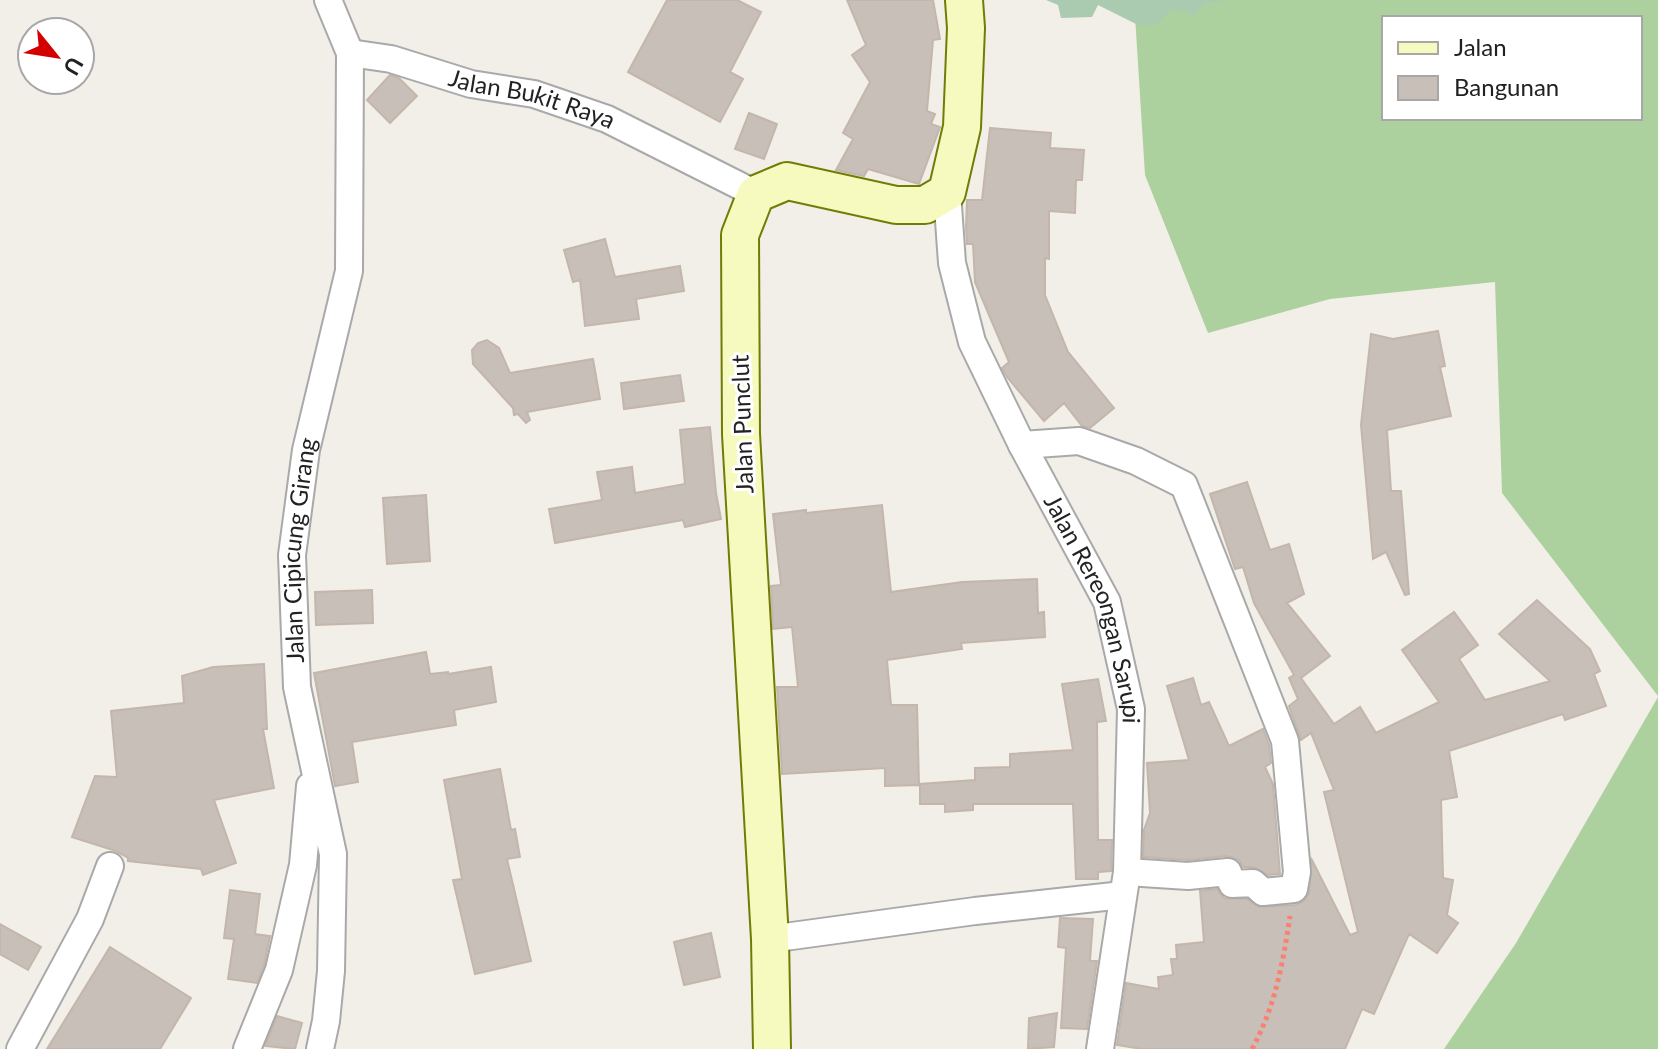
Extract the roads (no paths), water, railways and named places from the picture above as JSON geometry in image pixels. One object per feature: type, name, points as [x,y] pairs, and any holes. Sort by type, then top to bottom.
[{"type":"main road","points":[[756,194],[787,181],[896,205],[925,205],[947,192],[962,127],[968,9]]},
{"type":"main road","name":"Jalan Punclut","points":[[756,194],[740,235],[741,434],[770,939],[772,1049]]},
{"type":"street","points":[[328,0],[350,53]]},
{"type":"street","name":"Jalan Bukit Raya","points":[[350,53],[391,59],[471,84],[534,94],[607,119],[756,194]]},
{"type":"street","name":"Jalan Cipicung Girang","points":[[320,1049],[331,971],[333,854],[297,687],[292,555],[306,450],[349,271],[350,53]]},
{"type":"street","name":"Jalan Rereongan Sarupi","points":[[947,192],[952,263],[972,342],[1022,445],[1107,602],[1131,709],[1125,884],[1100,1049]]},
{"type":"street","points":[[770,939],[975,911],[1125,884],[1228,872],[1232,884],[1253,883],[1263,892],[1294,889],[1297,872],[1285,741],[1184,485],[1136,461],[1079,441],[1022,445]]},
{"type":"street","points":[[247,1049],[279,970],[303,865],[312,755]]},
{"type":"street","points":[[20,1049],[90,919],[110,866]]}]
